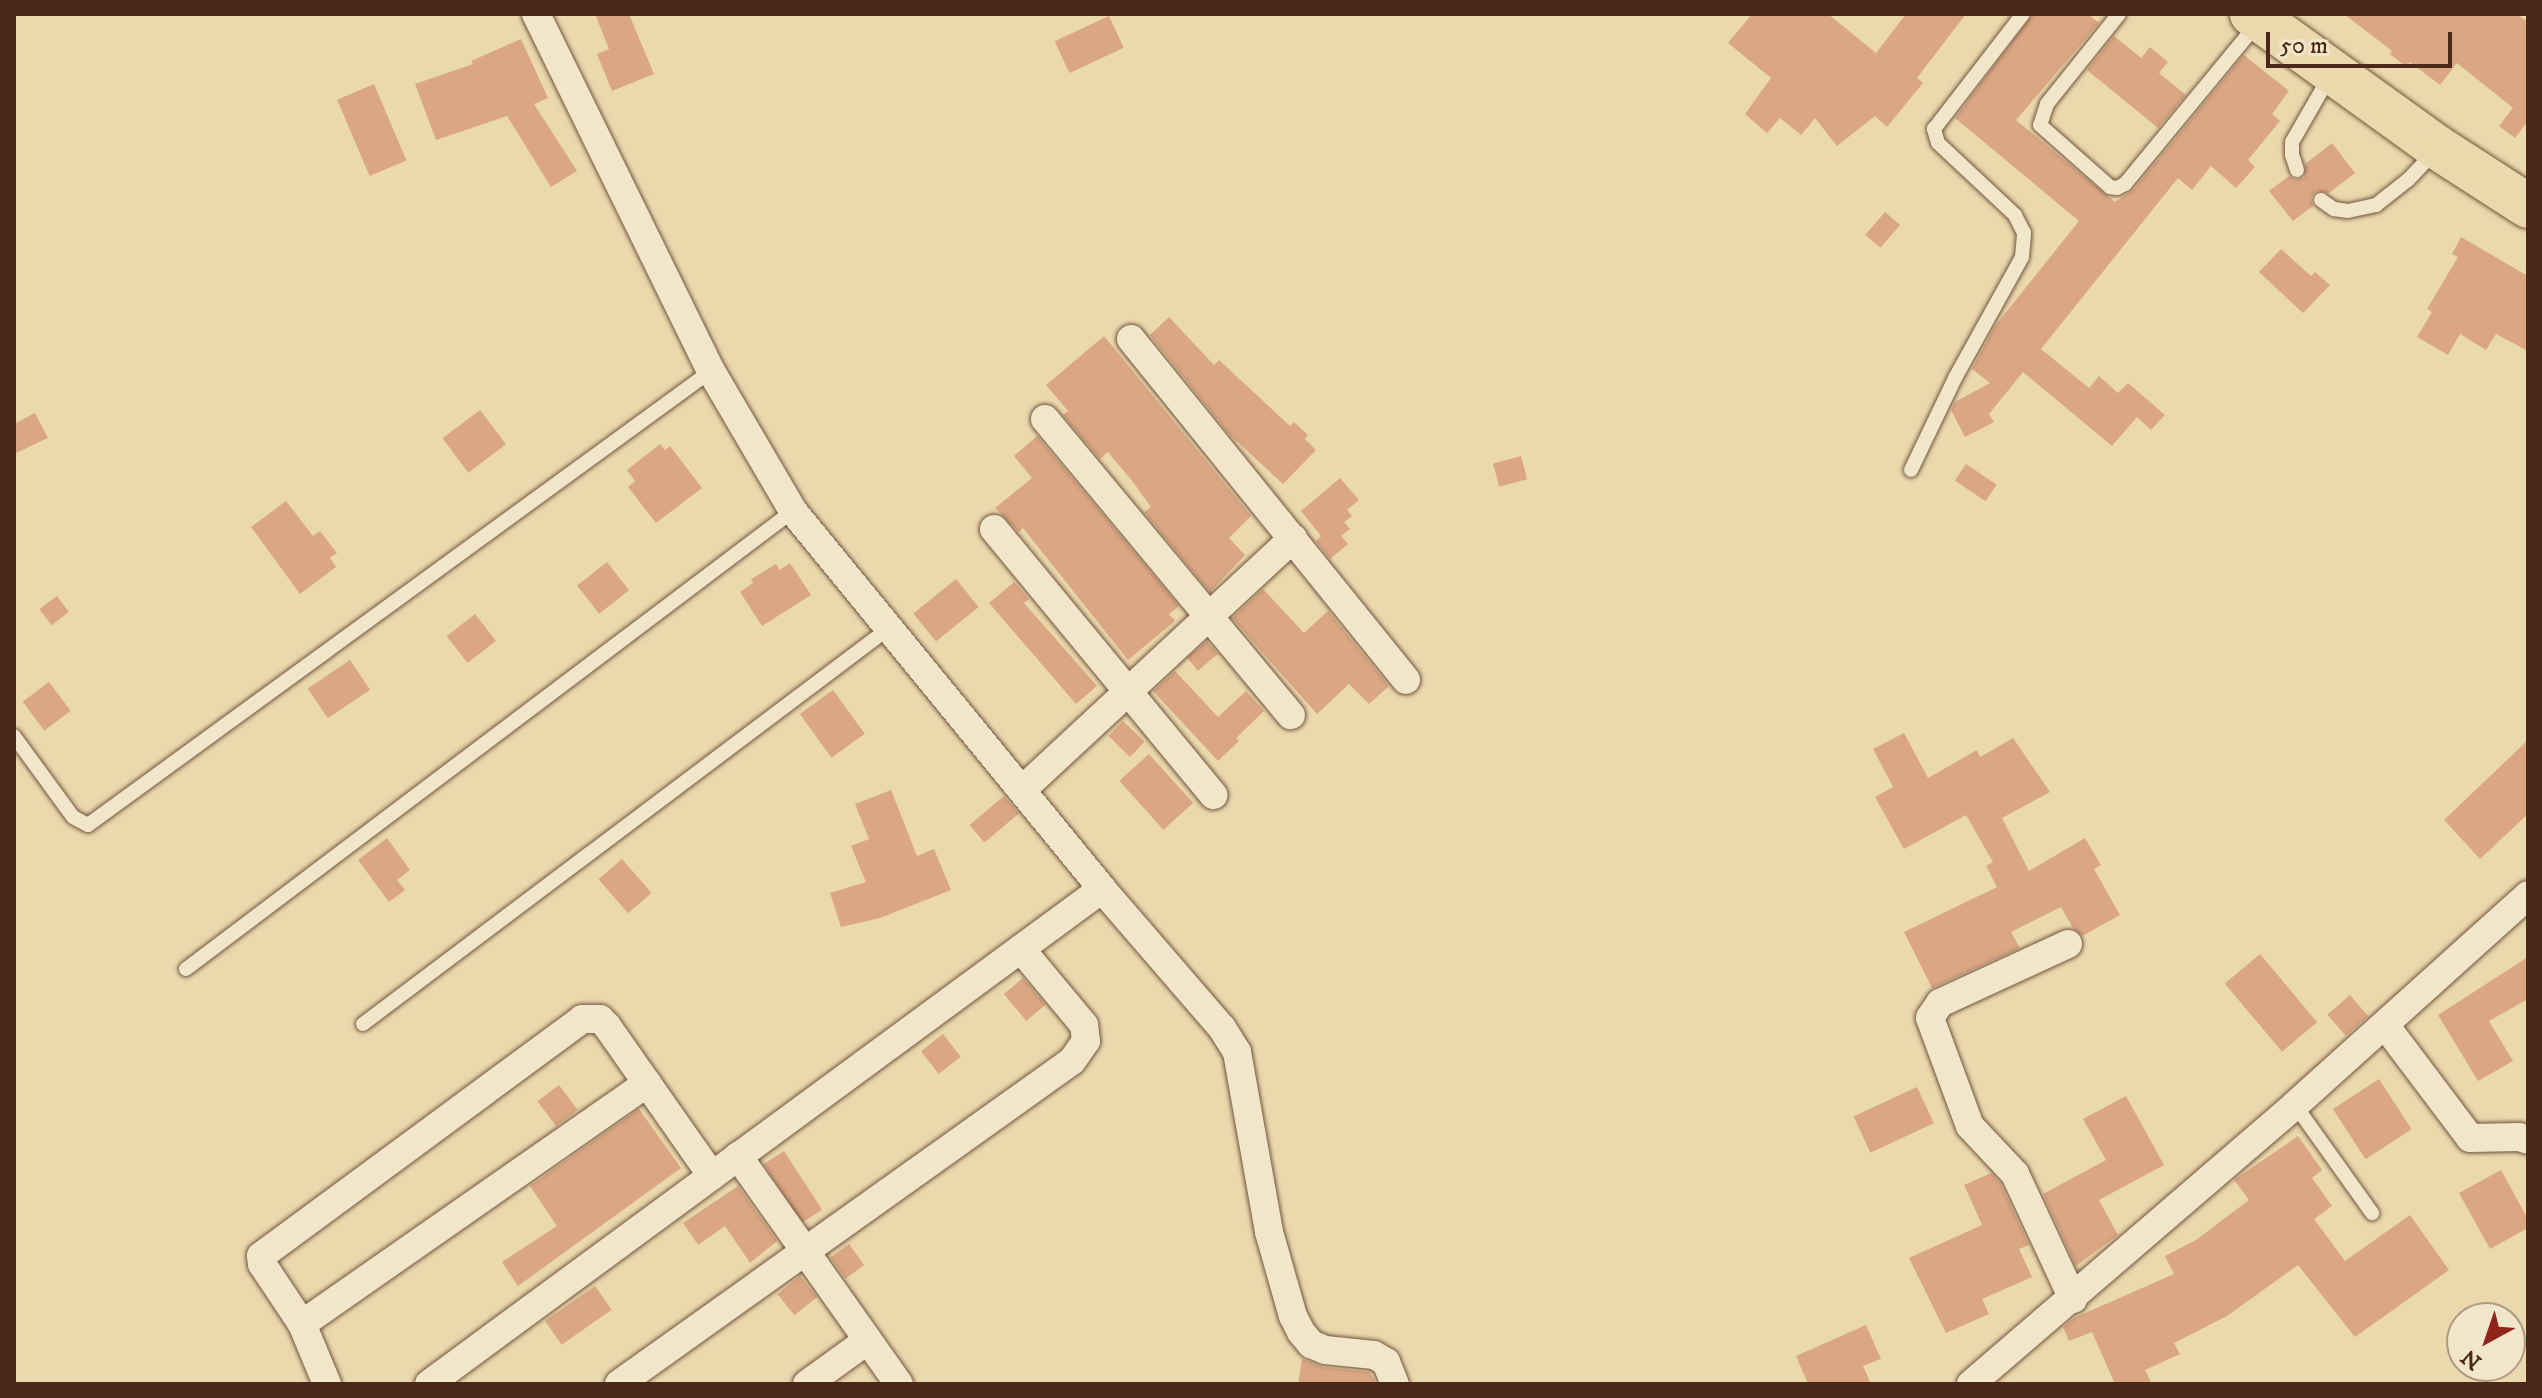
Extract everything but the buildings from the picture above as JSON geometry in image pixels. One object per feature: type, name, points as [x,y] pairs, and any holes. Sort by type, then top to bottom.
[{"type":"highway","points":[[2266,16],[2332,72],[2444,140],[2528,182]]},
{"type":"highway","points":[[2266,16],[2444,140],[2528,206]]},
{"type":"street","points":[[536,14],[711,371],[793,511],[1102,889],[1222,1028],[1237,1052],[1269,1232],[1293,1316],[1301,1332],[1311,1344],[1325,1350],[1374,1355],[1386,1362],[1395,1384]]},
{"type":"street","points":[[1131,339],[1406,680]]},
{"type":"street","points":[[1045,419],[1291,715]]},
{"type":"street","points":[[994,529],[1213,795]]},
{"type":"street","points":[[1022,790],[1293,538]]},
{"type":"street","points":[[429,1384],[1102,889]]},
{"type":"street","points":[[1971,1384],[2295,1105],[2528,895]]},
{"type":"street","points":[[2068,944],[1940,1003],[1930,1018],[1970,1126],[2015,1174],[2073,1299]]},
{"type":"street","points":[[619,1384],[1072,1061],[1086,1041],[1084,1025],[1021,949]]},
{"type":"street","points":[[327,1384],[302,1324],[262,1264],[265,1251],[582,1019],[600,1019],[607,1026],[712,1176]]},
{"type":"street","points":[[2385,1025],[2470,1138],[2478,1141],[2519,1137],[2528,1140]]},
{"type":"street","points":[[302,1324],[647,1083]]},
{"type":"street","points":[[738,1156],[899,1384]]},
{"type":"street","points":[[807,1384],[868,1340]]},
{"type":"lane","points":[[1911,470],[1955,378],[2022,257],[2024,233],[2015,215],[1938,143],[1934,129],[2023,14]]},
{"type":"lane","points":[[2119,14],[2047,104],[2040,125],[2110,187],[2117,188],[2125,184],[2266,16]]},
{"type":"lane","points":[[2297,170],[2292,142],[2332,72]]},
{"type":"lane","points":[[2321,200],[2334,209],[2348,211],[2376,205],[2409,179],[2444,140]]},
{"type":"lane","points":[[14,736],[73,817],[88,825],[711,371]]},
{"type":"lane","points":[[186,969],[793,511]]},
{"type":"lane","points":[[363,1024],[889,628]]},
{"type":"lane","points":[[2295,1105],[2372,1213]]}]
